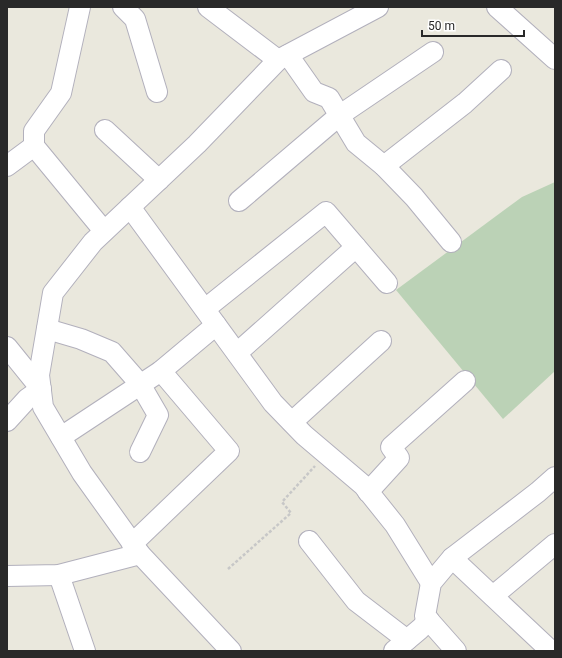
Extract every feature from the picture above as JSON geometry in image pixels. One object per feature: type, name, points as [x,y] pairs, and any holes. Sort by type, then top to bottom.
[{"type":"street","points":[[80,7],[61,93],[34,131],[34,146],[104,231]]},
{"type":"street","points":[[123,7],[134,19],[157,92]]},
{"type":"street","points":[[208,7],[283,58],[314,92],[330,98],[356,142],[384,166],[414,197],[451,242]]},
{"type":"street","points":[[231,651],[136,549],[82,473],[43,407],[39,375],[53,293],[93,242],[197,144],[283,58],[378,7]]},
{"type":"street","points":[[497,7],[555,59]]},
{"type":"street","points":[[239,201],[340,115],[433,52]]},
{"type":"street","points":[[384,166],[465,104],[501,70]]},
{"type":"street","points":[[105,130],[159,180]]},
{"type":"street","points":[[7,166],[34,146]]},
{"type":"street","points":[[130,207],[273,403],[304,435],[362,485],[395,525],[431,583]]},
{"type":"street","points":[[61,437],[161,371],[211,317],[326,212],[387,283]]},
{"type":"street","points":[[237,353],[356,247]]},
{"type":"street","points":[[47,329],[81,339],[112,352],[140,384],[158,415],[140,452]]},
{"type":"street","points":[[292,422],[381,341]]},
{"type":"street","points":[[7,347],[41,390]]},
{"type":"street","points":[[7,576],[59,574],[136,549],[229,451],[161,371]]},
{"type":"street","points":[[368,492],[399,458],[391,447],[465,381]]},
{"type":"street","points":[[7,421],[27,399],[41,390]]},
{"type":"street","points":[[456,651],[425,616],[431,583],[452,558],[538,492],[555,477]]},
{"type":"street","points":[[309,541],[356,601],[400,646],[429,620]]},
{"type":"street","points":[[493,596],[555,544]]},
{"type":"street","points":[[452,558],[552,651]]},
{"type":"street","points":[[59,574],[85,651]]},
{"type":"path","points":[[228,569],[291,513],[282,502],[326,454]]},
{"type":"green space","points":[[555,182],[555,371],[503,419],[396,290],[522,197]]}]
